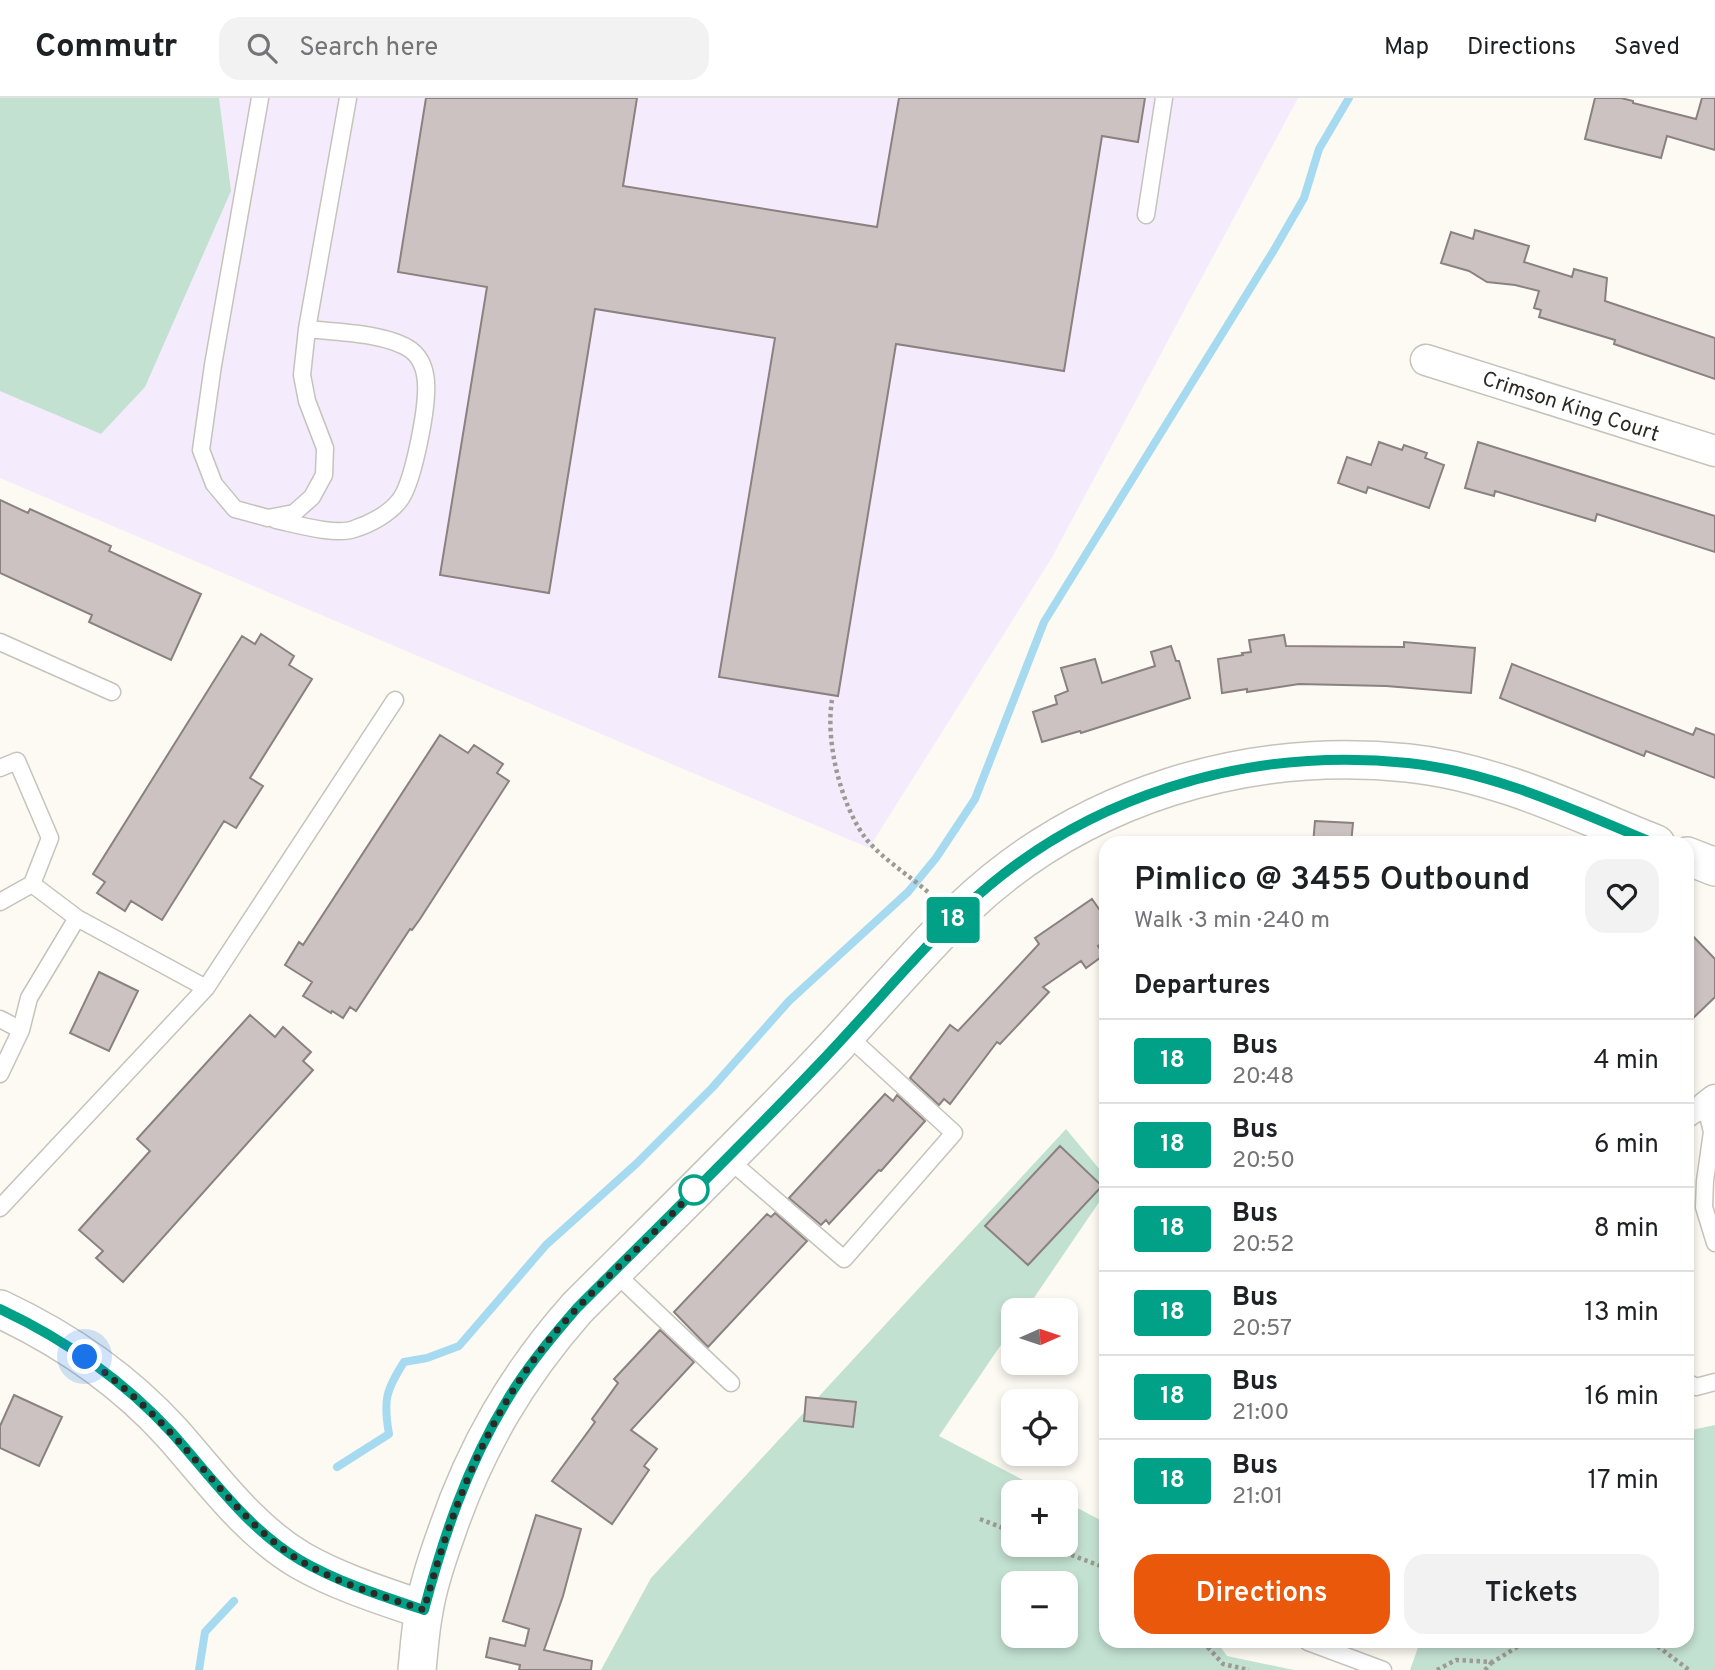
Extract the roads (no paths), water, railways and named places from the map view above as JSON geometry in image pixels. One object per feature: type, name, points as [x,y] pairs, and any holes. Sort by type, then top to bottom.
[{"type":"street","name":"Crimson King Court","points":[[1426,360],[1715,451]]},
{"type":"street","points":[[417,1670],[424,1610],[453,1513],[471,1469],[505,1404],[549,1340],[613,1271],[819,1065],[963,909],[1009,870],[1049,842],[1089,819],[1186,782],[1293,761],[1354,760],[1410,763],[1506,784],[1636,836]]},
{"type":"street","points":[[1694,859],[1715,867]]},
{"type":"street","points":[[0,1309],[85,1357],[112,1377],[170,1431],[253,1524],[299,1560],[333,1576],[424,1610]]},
{"type":"lane","points":[[260,98],[213,365],[201,450],[214,484],[235,509],[312,528],[352,531],[381,517],[400,501],[412,475],[426,394],[425,374],[420,359],[409,349],[375,337],[307,329]]},
{"type":"lane","points":[[268,518],[294,513],[312,497],[324,475],[325,448],[307,401],[302,375],[307,329],[348,98]]},
{"type":"lane","points":[[1146,215],[1164,98]]},
{"type":"lane","points":[[0,642],[111,692]]},
{"type":"lane","points":[[0,1208],[206,988],[395,700]]},
{"type":"lane","points":[[0,768],[17,761],[50,838],[32,884],[0,902]]},
{"type":"lane","points":[[32,884],[77,918],[206,988]]},
{"type":"lane","points":[[0,1074],[21,1030],[29,998],[77,918]]},
{"type":"lane","points":[[0,1019],[21,1030]]},
{"type":"lane","points":[[727,1158],[844,1259],[954,1133],[846,1034]]},
{"type":"lane","points":[[1703,1109],[1712,1132],[1704,1207],[1715,1243]]},
{"type":"lane","points":[[613,1271],[731,1383]]},
{"type":"lane","points":[[1694,1386],[1715,1382]]},
{"type":"lane","points":[[1324,1648],[1383,1670]]},
{"type":"waterway","points":[[337,1467],[389,1434],[386,1404],[393,1380],[404,1362],[427,1358],[459,1346],[546,1245],[636,1164],[712,1088],[789,1001],[908,892],[936,858],[975,799],[1044,622],[1274,250],[1304,198],[1319,149],[1349,98]]},
{"type":"waterway","points":[[199,1670],[205,1632],[234,1601]]}]
